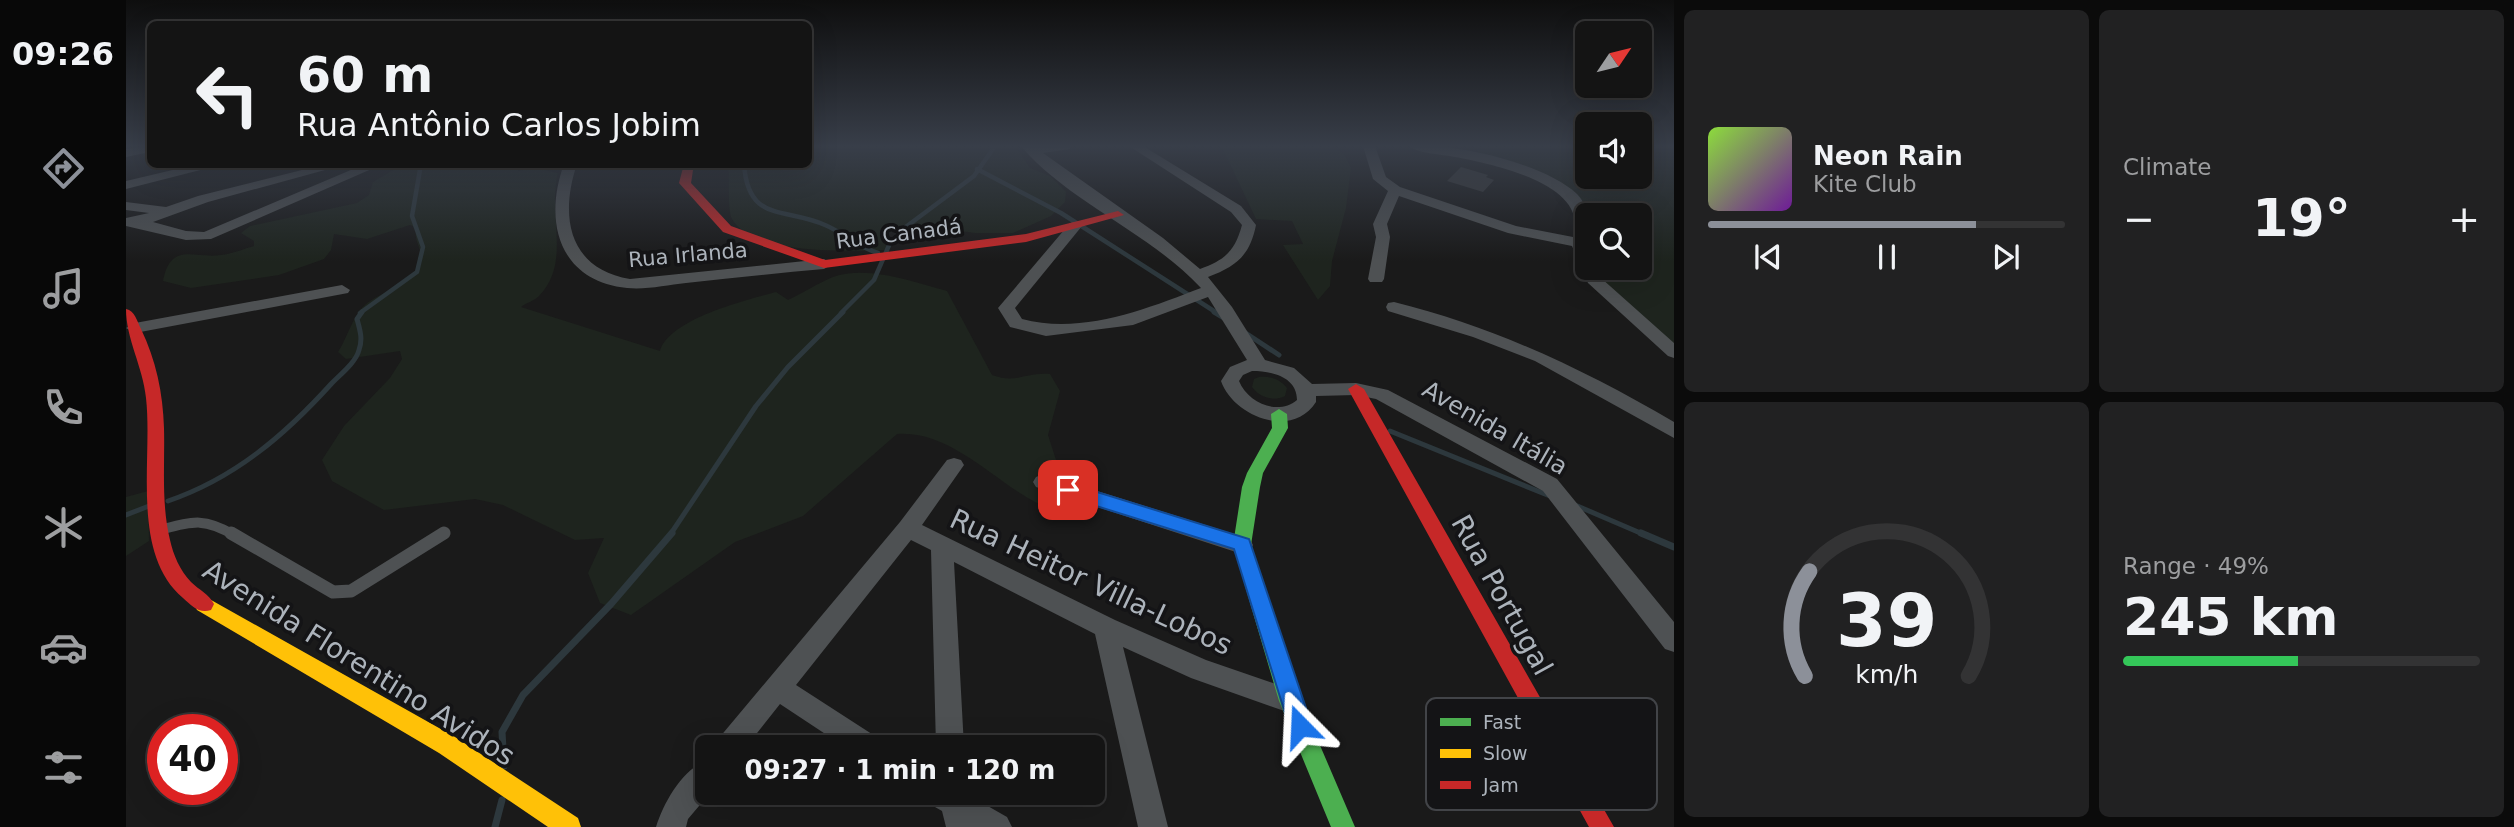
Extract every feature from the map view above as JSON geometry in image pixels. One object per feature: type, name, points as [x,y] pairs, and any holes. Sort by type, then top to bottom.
[{"type":"street","points":[[132,222],[263,185]]},
{"type":"street","points":[[132,222],[206,236],[328,185]]},
{"type":"street","name":"Rua Irlanda","points":[[564,185],[561,195],[564,230],[584,266],[608,280],[630,284],[824,264]]},
{"type":"street","name":"Rua Canadá","points":[[686,185],[727,229],[824,264],[1013,240],[1118,215]]},
{"type":"street","points":[[1078,185],[1198,275],[1211,290],[1259,365]]},
{"type":"street","points":[[1197,185],[1236,209],[1248,225],[1244,248],[1231,263],[1198,275]]},
{"type":"street","points":[[1388,185],[1395,190],[1513,230],[1575,242]]},
{"type":"street","points":[[1551,185],[1566,192],[1575,203]]},
{"type":"street","points":[[1376,279],[1383,237],[1380,223],[1395,190]]},
{"type":"street","points":[[126,205],[164,211]]},
{"type":"street","points":[[1075,226],[1006,308],[1016,323],[1045,331],[1133,320],[1211,290]]},
{"type":"street","points":[[1594,280],[1674,352]]},
{"type":"street","points":[[133,335],[342,290]]},
{"type":"street","points":[[1394,307],[1461,327],[1529,352],[1562,367],[1674,431]]},
{"type":"street","name":"Avenida Florentino Avidos","points":[[126,313],[133,335],[148,357],[154,402],[159,517],[165,558],[176,579],[193,597],[447,745],[569,827]]},
{"type":"street","points":[[1259,365],[1288,373],[1306,390],[1307,402],[1303,407],[1279,414],[1248,405],[1231,387],[1230,381],[1236,371],[1259,365]]},
{"type":"street","name":"Avenida Itália","points":[[1306,390],[1356,390],[1391,398],[1550,485],[1674,641]]},
{"type":"street","name":"Rua Portugal","points":[[1356,390],[1529,698]]},
{"type":"street","points":[[1279,414],[1280,428],[1253,480],[1242,544],[1290,701],[1342,827]]},
{"type":"street","points":[[739,735],[908,528],[954,466]]},
{"type":"street","points":[[1043,482],[1242,544]]},
{"type":"street","name":"Rua Heitor Villa-Lobos","points":[[908,528],[1105,628],[1200,670],[1290,701]]},
{"type":"street","points":[[942,545],[950,735]]},
{"type":"street","points":[[1105,628],[1153,827]]},
{"type":"street","points":[[778,688],[850,735]]},
{"type":"street","points":[[671,827],[676,811],[695,788]]},
{"type":"street","points":[[953,805],[997,827]]},
{"type":"street","name":"Rua Portugal","points":[[1592,810],[1602,827]]},
{"type":"lane","points":[[159,517],[212,522],[333,592],[341,594],[351,591],[444,533]]},
{"type":"shaded area","points":[[372,185],[556,185],[557,253],[554,268],[549,283],[539,296],[521,307],[660,351],[666,340],[678,329],[710,312],[776,292],[788,300],[827,279],[847,274],[890,276],[947,291],[992,375],[1015,378],[1050,374],[1060,391],[1048,435],[1067,494],[1061,508],[1035,502],[952,448],[916,435],[897,434],[803,516],[735,542],[631,615],[600,603],[588,573],[604,538],[575,540],[503,505],[475,499],[384,510],[332,481],[322,460],[344,426],[390,378],[402,359],[400,351],[346,359],[338,352],[365,305],[401,285],[419,269],[422,258],[416,238],[417,228],[410,225],[367,239],[334,234],[331,250],[324,259],[279,275],[191,288],[163,281],[167,269],[178,256],[211,256],[254,246],[254,241],[241,233],[250,226],[357,203],[369,195]]},
{"type":"shaded area","points":[[729,185],[1059,185],[1066,192],[1065,202],[1051,216],[1013,233],[975,233],[926,226],[881,234],[888,250],[851,251],[804,249],[760,240],[743,231],[732,219]]},
{"type":"shaded area","points":[[1240,185],[1349,185],[1346,208],[1332,261],[1330,286],[1318,300],[1283,245],[1303,244],[1292,221],[1256,219]]},
{"type":"shaded area","points":[[1550,185],[1575,185],[1575,189],[1652,189],[1652,185],[1674,185],[1674,349],[1597,280],[1652,280],[1652,203],[1582,203],[1580,198]]},
{"type":"shaded area","points":[[1259,377],[1281,382],[1287,388],[1285,396],[1267,398],[1258,393],[1252,387],[1254,379]]},
{"type":"shaded area","points":[[148,491],[149,541],[126,556],[126,497]]},
{"type":"building","points":[[1459,185],[1490,185],[1483,192]]},
{"type":"waterway","points":[[360,313],[417,272],[423,247],[412,216],[417,185]]},
{"type":"waterway","points":[[748,185],[753,196],[771,210],[825,225],[878,253]]},
{"type":"waterway","points":[[841,313],[874,280],[890,243],[903,229],[962,185]]},
{"type":"waterway","points":[[1007,185],[1061,213],[1217,313]]},
{"type":"waterway","points":[[168,501],[237,467],[258,453],[296,420],[355,359],[361,342],[357,319],[362,312]]},
{"type":"waterway","points":[[670,535],[756,406],[788,367],[843,312]]},
{"type":"waterway","points":[[1214,312],[1224,318]]},
{"type":"waterway","points":[[1244,332],[1279,355]]},
{"type":"waterway","points":[[1390,431],[1550,496]]},
{"type":"waterway","points":[[1575,505],[1645,535]]},
{"type":"waterway","points":[[126,515],[149,506]]},
{"type":"waterway","points":[[504,766],[502,732],[523,695],[611,604],[672,533]]},
{"type":"waterway","points":[[1641,533],[1674,547]]},
{"type":"waterway","points":[[495,827],[502,800]]},
{"type":"traffic: fast","points":[[1279,414],[1280,428],[1255,473],[1251,487],[1242,545],[1290,701],[1343,827]]},
{"type":"traffic: slow","points":[[204,604],[447,745],[569,827]]},
{"type":"traffic: jam","points":[[686,185],[727,229],[824,264],[1026,238],[1118,215]]},
{"type":"traffic: jam","points":[[126,313],[144,355],[154,399],[155,482],[160,539],[169,564],[183,586],[204,604]]},
{"type":"traffic: jam","points":[[1356,389],[1530,698]]},
{"type":"traffic: jam","points":[[1592,810],[1602,827]]},
{"type":"route","points":[[1068,490],[1242,544],[1300,726]]}]
